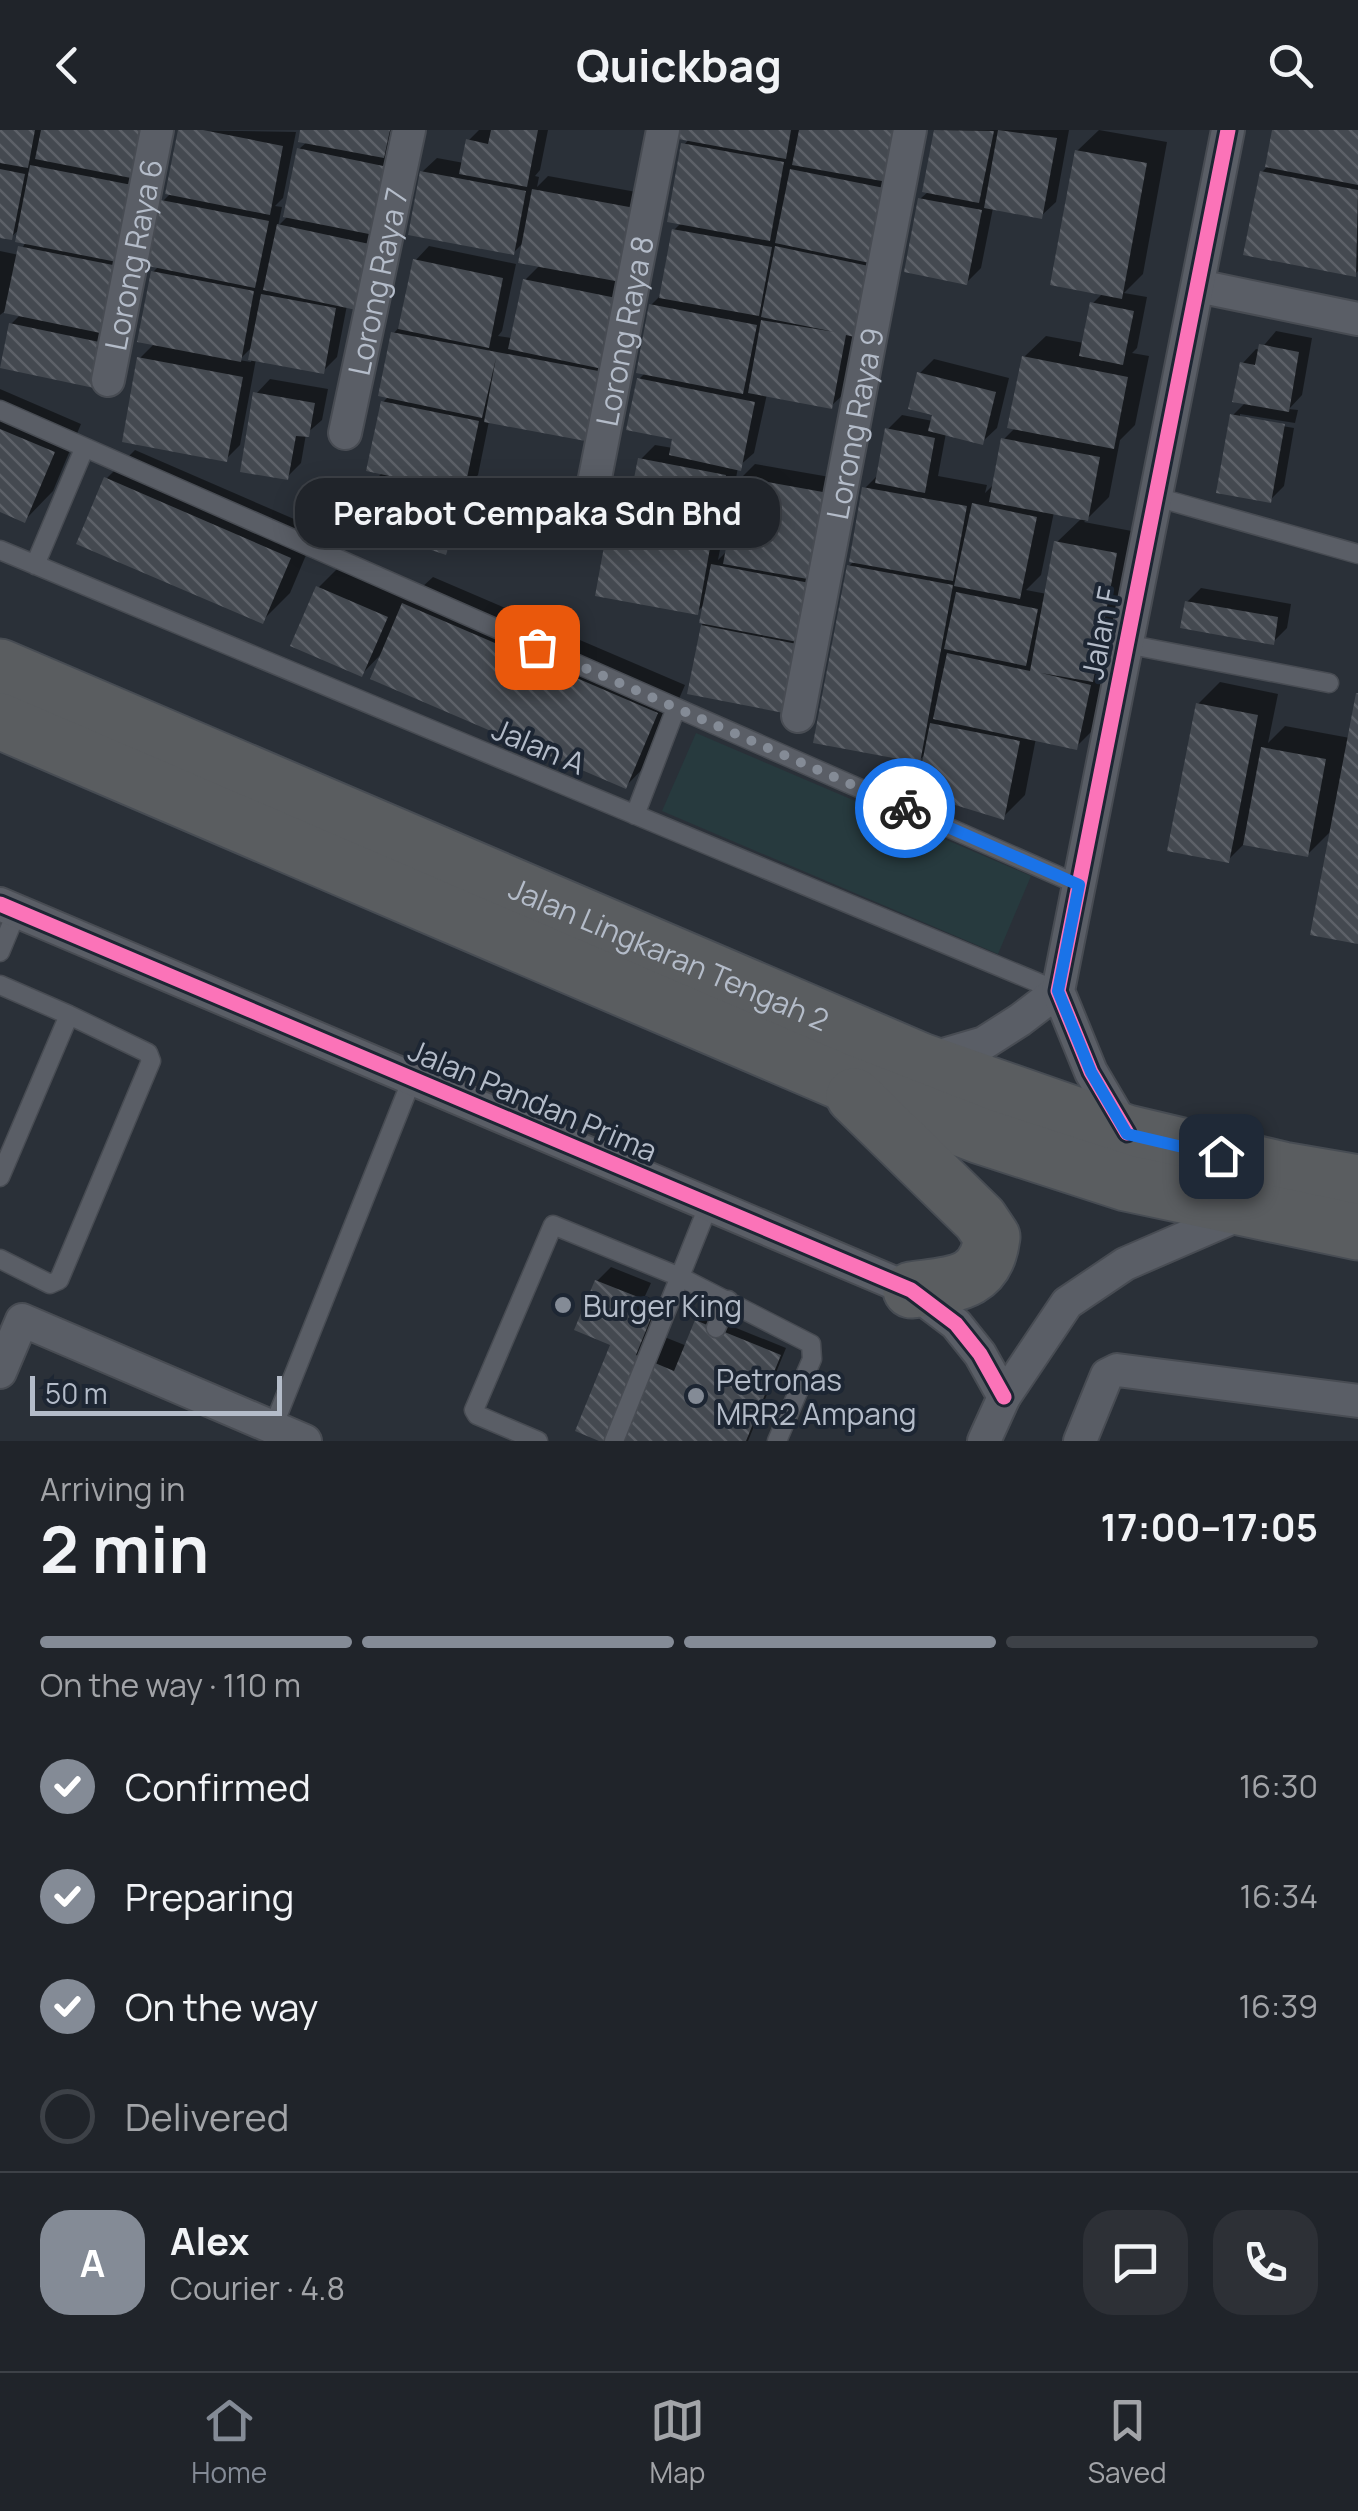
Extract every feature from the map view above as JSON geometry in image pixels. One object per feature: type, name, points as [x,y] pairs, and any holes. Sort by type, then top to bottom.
[{"type":"highway","name":"Jalan Lingkaran Tengah 2","points":[[0,667],[921,1061],[1127,1134],[1283,1170],[1358,1182]]},
{"type":"highway","name":"Jalan Lingkaran Tengah 2","points":[[0,720],[839,1081],[982,1136],[1126,1183],[1358,1232]]},
{"type":"highway","points":[[839,1081],[980,1219],[992,1236],[989,1258],[975,1275],[954,1284],[910,1290]]},
{"type":"street","name":"Lorong Raya 6","points":[[108,380],[157,130]]},
{"type":"street","name":"Lorong Raya 7","points":[[345,433],[408,130]]},
{"type":"street","name":"Lorong Raya 8","points":[[585,529],[663,130]]},
{"type":"street","name":"Lorong Raya 9","points":[[798,716],[910,130]]},
{"type":"street","name":"Jalan F","points":[[1058,991],[1228,130]]},
{"type":"street","points":[[1198,286],[1358,319]]},
{"type":"street","name":"Jalan Pandan Prima","points":[[8,907],[910,1290],[956,1324],[980,1354],[1004,1397]]},
{"type":"street","points":[[921,1061],[984,1042],[1058,991],[1091,1072],[1127,1134]]},
{"type":"street","points":[[984,1441],[1004,1397],[1067,1303],[1125,1264],[1247,1210]]},
{"type":"street","points":[[0,1372],[11,1315],[305,1441]]},
{"type":"street","points":[[1080,1441],[1107,1375],[1117,1370],[1358,1402]]},
{"type":"lane","points":[[0,410],[1079,885]]},
{"type":"lane","points":[[34,565],[84,449]]},
{"type":"lane","points":[[1156,497],[1358,554]]},
{"type":"lane","name":"Jalan A","points":[[0,550],[1058,991]]},
{"type":"lane","points":[[1126,644],[1329,684]]},
{"type":"lane","points":[[634,815],[676,708]]},
{"type":"lane","points":[[0,952],[8,907]]},
{"type":"lane","points":[[0,985],[148,1053],[151,1061],[59,1280],[50,1284],[0,1259]]},
{"type":"lane","points":[[0,1177],[69,1015]]},
{"type":"lane","points":[[273,1428],[412,1079]]},
{"type":"lane","points":[[614,1441],[709,1204]]},
{"type":"lane","points":[[538,1441],[477,1416],[474,1410],[553,1225],[680,1277],[810,1344],[812,1359],[777,1441]]},
{"type":"lane","points":[[716,1328],[728,1300]]},
{"type":"green space","points":[[696,733],[1031,876],[998,954],[662,811]]},
{"type":"building","points":[[0,130],[35,130],[28,168],[0,163]]},
{"type":"building","points":[[41,130],[146,130],[136,179],[35,159]]},
{"type":"building","points":[[178,130],[203,130],[283,146],[270,215],[165,194]]},
{"type":"building","points":[[300,130],[390,130],[384,158],[298,142]]},
{"type":"building","points":[[491,130],[538,130],[527,187],[459,174],[466,139],[488,144]]},
{"type":"building","points":[[679,130],[791,130],[786,159],[678,139]]},
{"type":"building","points":[[799,130],[902,130],[893,183],[792,165]]},
{"type":"building","points":[[934,130],[994,131],[979,203],[922,192]]},
{"type":"building","points":[[998,130],[1057,138],[1042,219],[984,208]]},
{"type":"building","points":[[1272,130],[1358,130],[1358,185],[1265,167]]},
{"type":"building","points":[[681,143],[784,162],[770,241],[667,222]]},
{"type":"building","points":[[297,148],[388,167],[374,235],[283,217]]},
{"type":"building","points":[[1075,150],[1147,163],[1122,299],[1050,285]]},
{"type":"building","points":[[30,165],[137,186],[122,263],[15,242]]},
{"type":"building","points":[[0,169],[25,174],[12,240],[0,238]]},
{"type":"building","points":[[790,169],[894,190],[879,265],[775,243]]},
{"type":"building","points":[[420,171],[526,191],[514,255],[408,235]]},
{"type":"building","points":[[1260,171],[1358,190],[1356,277],[1243,255]]},
{"type":"building","points":[[532,189],[640,209],[626,283],[518,263]]},
{"type":"building","points":[[918,198],[982,210],[967,285],[904,272]]},
{"type":"building","points":[[161,200],[269,221],[255,288],[148,266]]},
{"type":"building","points":[[277,224],[374,245],[361,311],[263,290]]},
{"type":"building","points":[[672,229],[772,247],[759,316],[659,298]]},
{"type":"building","points":[[18,246],[123,267],[110,335],[4,313]]},
{"type":"building","points":[[775,246],[878,268],[863,339],[846,335],[832,409],[748,393],[761,320],[835,332],[761,317]]},
{"type":"building","points":[[413,259],[503,278],[489,348],[398,329]]},
{"type":"building","points":[[151,271],[254,291],[241,362],[137,342]]},
{"type":"building","points":[[523,279],[626,300],[612,371],[508,349]]},
{"type":"building","points":[[261,294],[336,308],[324,374],[248,360]]},
{"type":"building","points":[[1090,302],[1134,311],[1123,365],[1079,356]]},
{"type":"building","points":[[649,304],[757,325],[743,394],[636,373]]},
{"type":"building","points":[[9,323],[104,343],[94,388],[0,368]]},
{"type":"building","points":[[391,332],[609,373],[596,443],[484,422],[496,358],[482,418],[378,396]]},
{"type":"building","points":[[1259,344],[1299,352],[1289,412],[1232,402],[1240,362],[1255,365]]},
{"type":"building","points":[[1022,356],[1128,377],[1114,449],[1007,428]]},
{"type":"building","points":[[137,357],[243,377],[227,462],[122,442]]},
{"type":"building","points":[[917,372],[996,392],[983,445],[928,431],[932,415],[908,409]]},
{"type":"building","points":[[637,378],[755,402],[741,471],[669,455],[672,439],[626,430]]},
{"type":"building","points":[[253,392],[315,403],[309,437],[296,436],[288,480],[240,472]]},
{"type":"building","points":[[381,401],[479,421],[464,492],[366,471]]},
{"type":"building","points":[[1230,414],[1285,424],[1271,503],[1216,493]]},
{"type":"building","points":[[885,428],[935,438],[925,493],[875,483]]},
{"type":"building","points":[[0,429],[55,452],[25,523],[0,512]]},
{"type":"building","points":[[1001,438],[1100,457],[1088,521],[989,502]]},
{"type":"building","points":[[638,458],[726,475],[714,547],[605,526],[610,501],[629,504]]},
{"type":"building","points":[[104,477],[291,558],[263,624],[76,544]]},
{"type":"building","points":[[739,477],[834,494],[819,581],[723,564]]},
{"type":"building","points":[[372,480],[461,509],[446,555],[358,525]]},
{"type":"building","points":[[862,487],[967,506],[953,581],[849,562]]},
{"type":"building","points":[[972,503],[1037,517],[1020,599],[954,586]]},
{"type":"building","points":[[607,530],[710,548],[698,615],[595,596]]},
{"type":"building","points":[[1054,541],[1117,553],[1093,682],[1041,673],[1091,685],[1077,750],[933,719],[947,653],[1030,671]]},
{"type":"building","points":[[711,564],[820,585],[808,644],[699,623]]},
{"type":"building","points":[[847,565],[953,585],[920,763],[813,743]]},
{"type":"building","points":[[316,586],[388,617],[362,677],[290,646]]},
{"type":"building","points":[[956,592],[1038,609],[1026,666],[944,649]]},
{"type":"building","points":[[1185,601],[1278,617],[1274,645],[1180,628]]},
{"type":"building","points":[[402,603],[658,713],[626,789],[370,679]]},
{"type":"building","points":[[701,625],[802,645],[789,714],[687,694]]},
{"type":"building","points":[[1358,693],[1358,944],[1310,935]]},
{"type":"building","points":[[1196,703],[1258,715],[1229,863],[1167,851]]},
{"type":"building","points":[[930,723],[1020,741],[1004,820],[916,793]]},
{"type":"building","points":[[1261,747],[1326,759],[1308,857],[1243,845]]},
{"type":"building","points":[[595,1280],[638,1297],[633,1311],[651,1318],[636,1355],[674,1371],[695,1320],[781,1355],[746,1441],[599,1441],[575,1431],[610,1345],[574,1330]]},
{"type":"cycle path","points":[[1127,1133],[1091,1072],[1058,991],[1228,130]]},
{"type":"cycle path","points":[[0,904],[911,1290],[956,1324],[980,1354],[1004,1397]]},
{"type":"way so far","points":[[537,647],[905,808]]},
{"type":"place","name":"Perabot Cempaka Sdn Bhd","points":[[537,647]]},
{"type":"place","name":"Burger King","points":[[563,1305]]},
{"type":"place","name":"Petronas MRR2 Ampang","points":[[696,1396]]},
{"type":"route","points":[[905,808],[1079,885],[1058,991],[1091,1072],[1127,1134],[1221,1156]]}]
